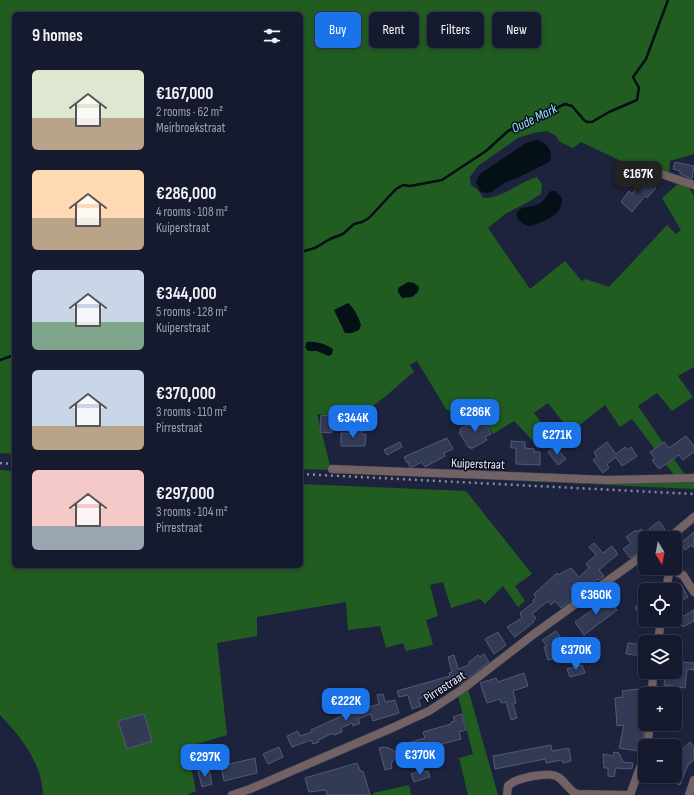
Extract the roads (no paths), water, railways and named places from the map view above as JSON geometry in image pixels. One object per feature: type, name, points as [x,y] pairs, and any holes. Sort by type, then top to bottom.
[{"type":"street","points":[[655,172],[694,185]]},
{"type":"street","name":"Kuiperstraat","points":[[332,469],[608,480],[694,478]]},
{"type":"street","points":[[678,531],[694,517]]},
{"type":"street","name":"Pirrestraat","points":[[232,795],[429,711],[464,688],[534,634],[638,559]]},
{"type":"street","points":[[682,575],[694,592]]},
{"type":"street","points":[[507,795],[508,786],[514,781],[548,774],[558,777],[570,791],[577,794],[629,795],[638,772]]},
{"type":"street","points":[[689,795],[694,780]]},
{"type":"waterway","name":"Oude Mark","points":[[303,251],[315,248],[330,239],[343,234],[354,224],[369,218],[396,189],[403,185],[410,186],[442,180],[486,151],[508,131],[565,104],[572,106],[584,120],[587,122],[592,122],[609,112],[637,100],[639,88],[633,77],[646,59],[668,0]]},
{"type":"waterway","name":"Oude Mark","points":[[0,360],[12,356]]},
{"type":"railway","points":[[0,463],[12,464]]},
{"type":"railway","points":[[303,474],[694,494]]}]
